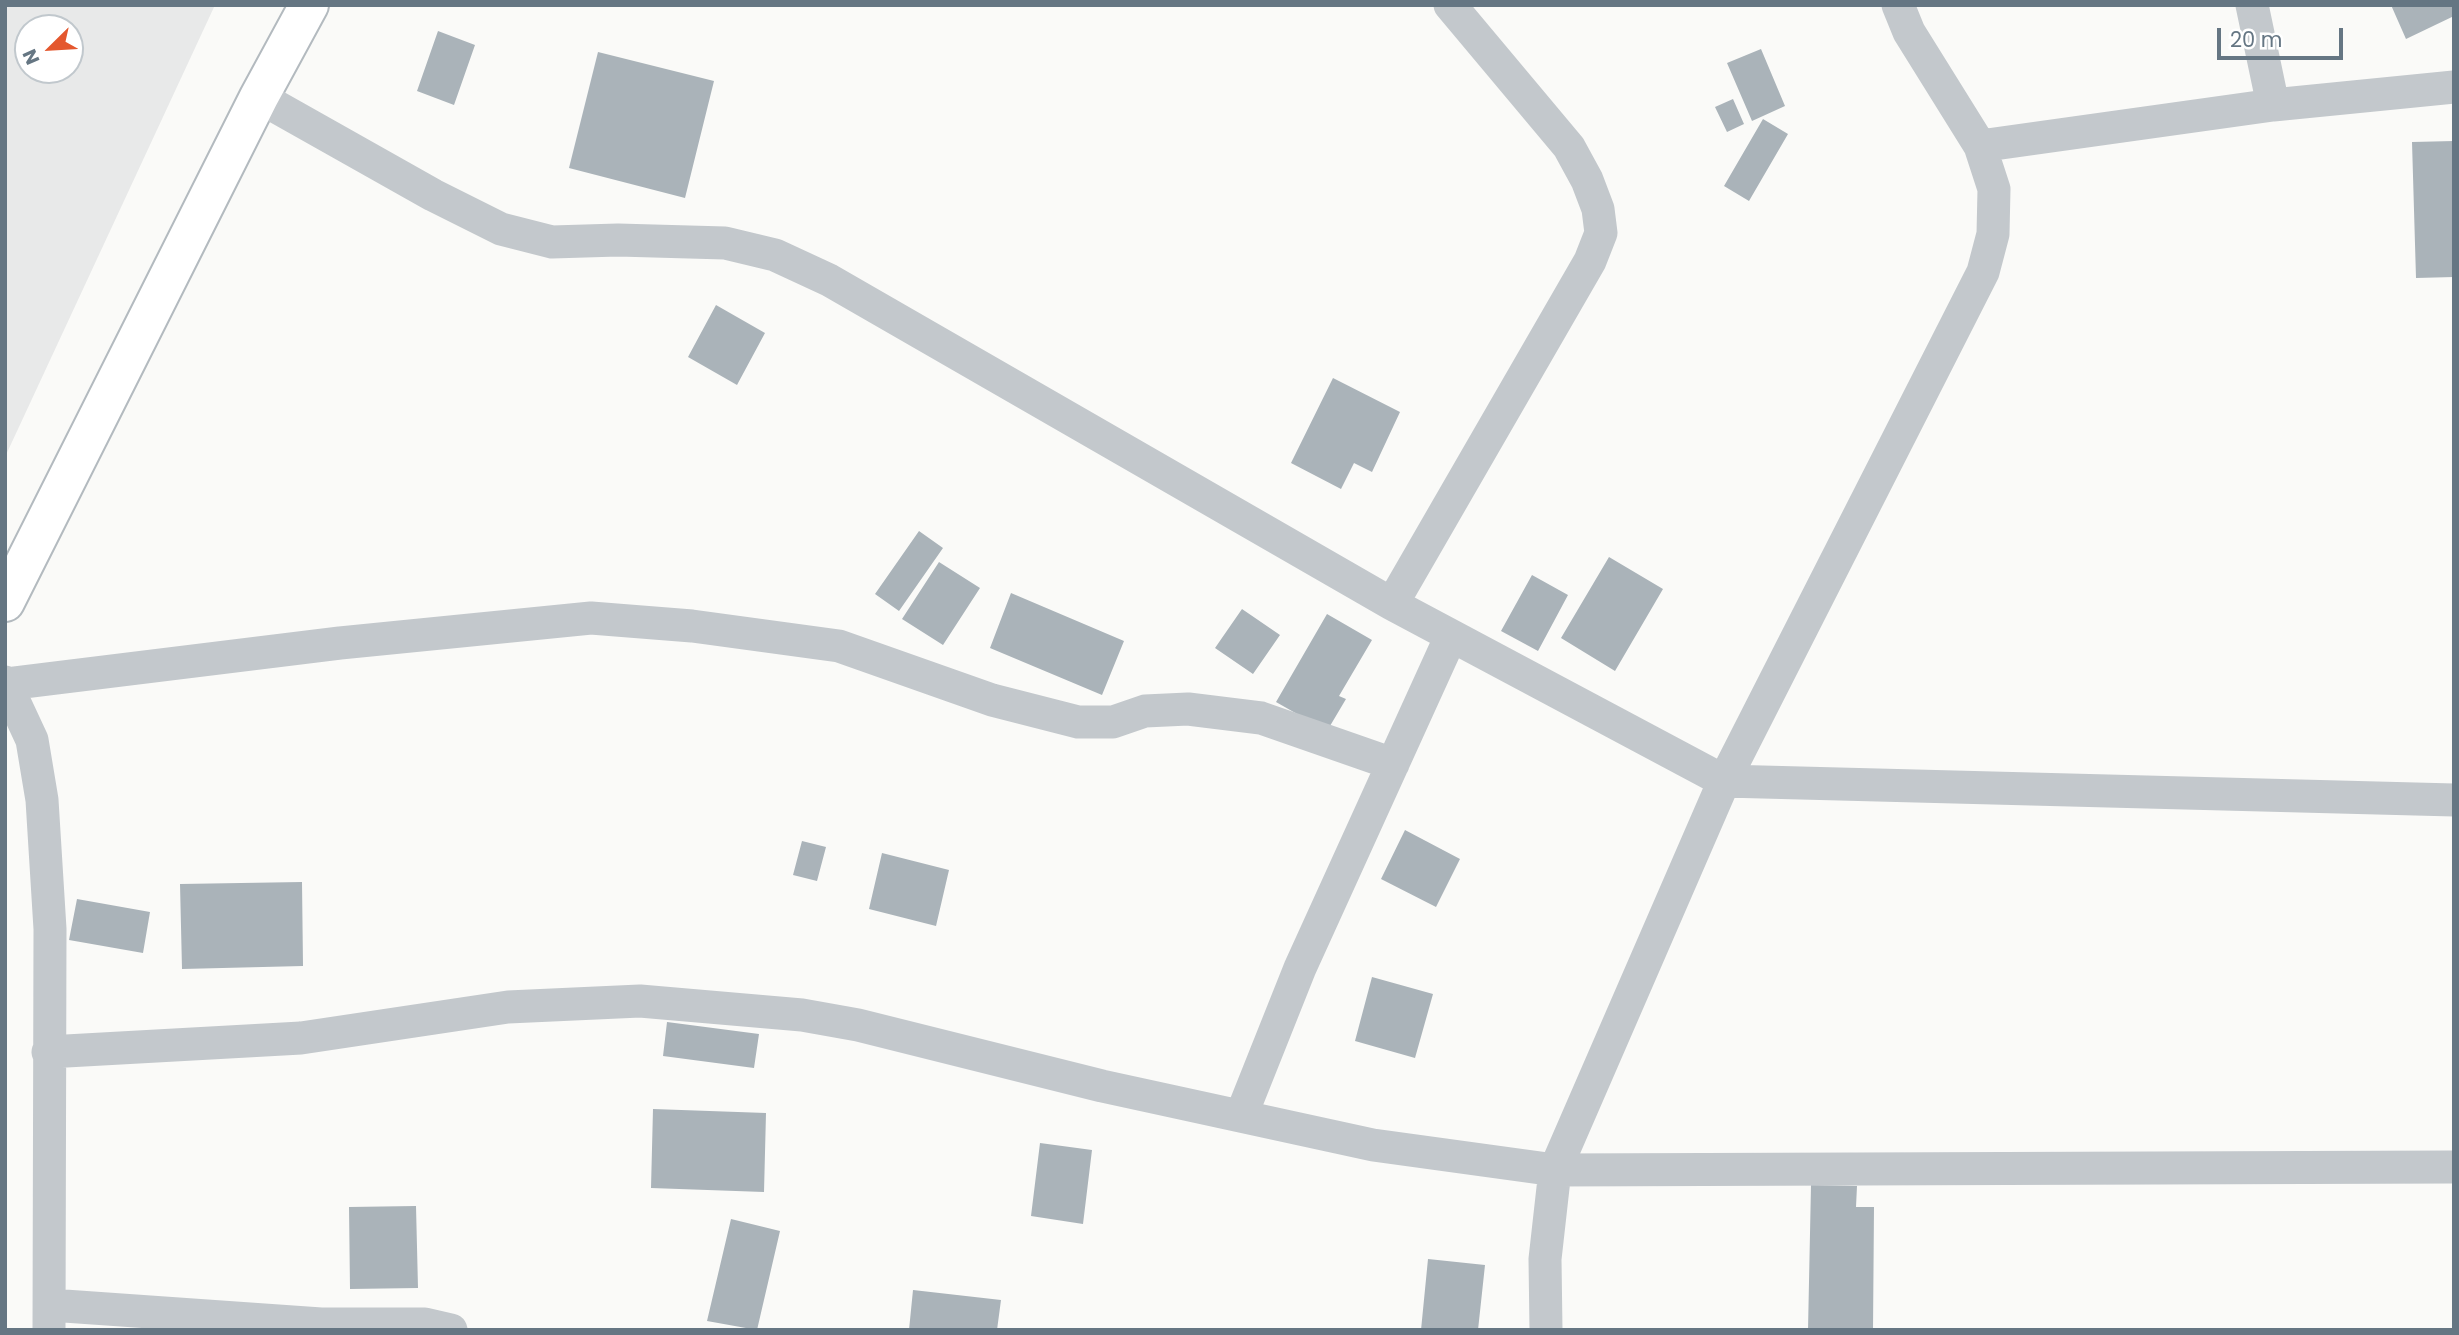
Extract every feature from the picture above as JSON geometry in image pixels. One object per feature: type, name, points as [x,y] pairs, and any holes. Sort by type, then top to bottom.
[{"type":"street","points":[[5,602],[259,97],[309,5]]},
{"type":"street","points":[[1392,604],[1590,261],[1601,233],[1598,209],[1587,180],[1569,147],[1450,5]]},
{"type":"street","points":[[1546,1330],[1545,1259],[1555,1170],[1724,781],[1983,272],[1993,234],[1994,189],[1980,146],[1909,32],[1898,5]]},
{"type":"street","points":[[2252,5],[2273,105]]},
{"type":"street","points":[[1980,146],[2273,105],[2454,87]]},
{"type":"street","points":[[259,97],[433,195],[501,229],[552,243],[618,240],[725,243],[775,255],[830,280],[1392,604],[1724,781],[2454,800]]},
{"type":"street","points":[[433,1328],[50,1317],[50,929],[42,800],[32,740],[6,683],[340,643],[591,618],[692,626],[839,646],[992,701],[1077,722],[1113,722],[1145,711],[1188,709],[1261,718],[1392,764]]},
{"type":"street","points":[[1241,1116],[1300,968],[1451,636]]},
{"type":"street","points":[[48,1052],[301,1038],[508,1007],[640,1001],[802,1015],[858,1025],[1102,1086],[1373,1145],[1555,1170],[2454,1167]]},
{"type":"shaded area","points":[[5,5],[215,5],[5,457]]},
{"type":"building","points":[[2391,5],[2454,5],[2454,16],[2406,39]]},
{"type":"building","points":[[438,31],[475,45],[454,105],[417,91]]},
{"type":"building","points":[[1761,49],[1785,106],[1752,121],[1727,63]]},
{"type":"building","points":[[598,52],[714,81],[685,198],[569,168]]},
{"type":"building","points":[[1733,99],[1744,124],[1727,132],[1715,107]]},
{"type":"building","points":[[1763,119],[1788,134],[1749,201],[1724,186]]},
{"type":"building","points":[[2454,141],[2454,277],[2416,278],[2412,142]]},
{"type":"building","points":[[716,305],[765,333],[737,385],[688,357]]},
{"type":"building","points":[[1333,378],[1400,412],[1372,472],[1354,463],[1341,489],[1291,463]]},
{"type":"building","points":[[919,531],[943,548],[899,611],[875,594]]},
{"type":"building","points":[[1609,557],[1663,589],[1615,671],[1561,638]]},
{"type":"building","points":[[939,562],[980,588],[943,645],[902,619]]},
{"type":"building","points":[[1532,575],[1568,595],[1538,651],[1501,631]]},
{"type":"building","points":[[1011,593],[1124,641],[1102,695],[990,648]]},
{"type":"building","points":[[1242,609],[1280,635],[1253,674],[1215,648]]},
{"type":"building","points":[[1327,614],[1372,640],[1339,696],[1346,699],[1327,731],[1276,702]]},
{"type":"building","points":[[1405,830],[1460,859],[1436,907],[1381,879]]},
{"type":"building","points":[[802,841],[826,847],[817,881],[793,875]]},
{"type":"building","points":[[882,853],[949,870],[936,926],[869,909]]},
{"type":"building","points":[[302,882],[303,966],[182,969],[180,884]]},
{"type":"building","points":[[77,899],[150,912],[143,953],[69,940]]},
{"type":"building","points":[[1372,977],[1433,994],[1415,1058],[1355,1041]]},
{"type":"building","points":[[667,1022],[759,1034],[754,1068],[663,1056]]},
{"type":"building","points":[[653,1109],[766,1113],[764,1192],[651,1188]]},
{"type":"building","points":[[1040,1143],[1092,1150],[1083,1224],[1031,1216]]},
{"type":"building","points":[[1811,1185],[1857,1186],[1856,1207],[1874,1207],[1873,1330],[1808,1330]]},
{"type":"building","points":[[416,1206],[418,1288],[350,1289],[349,1207]]},
{"type":"building","points":[[731,1219],[780,1231],[757,1330],[707,1321]]},
{"type":"building","points":[[1428,1259],[1485,1265],[1478,1330],[1421,1330]]},
{"type":"building","points":[[913,1290],[1001,1300],[997,1330],[909,1330]]}]
